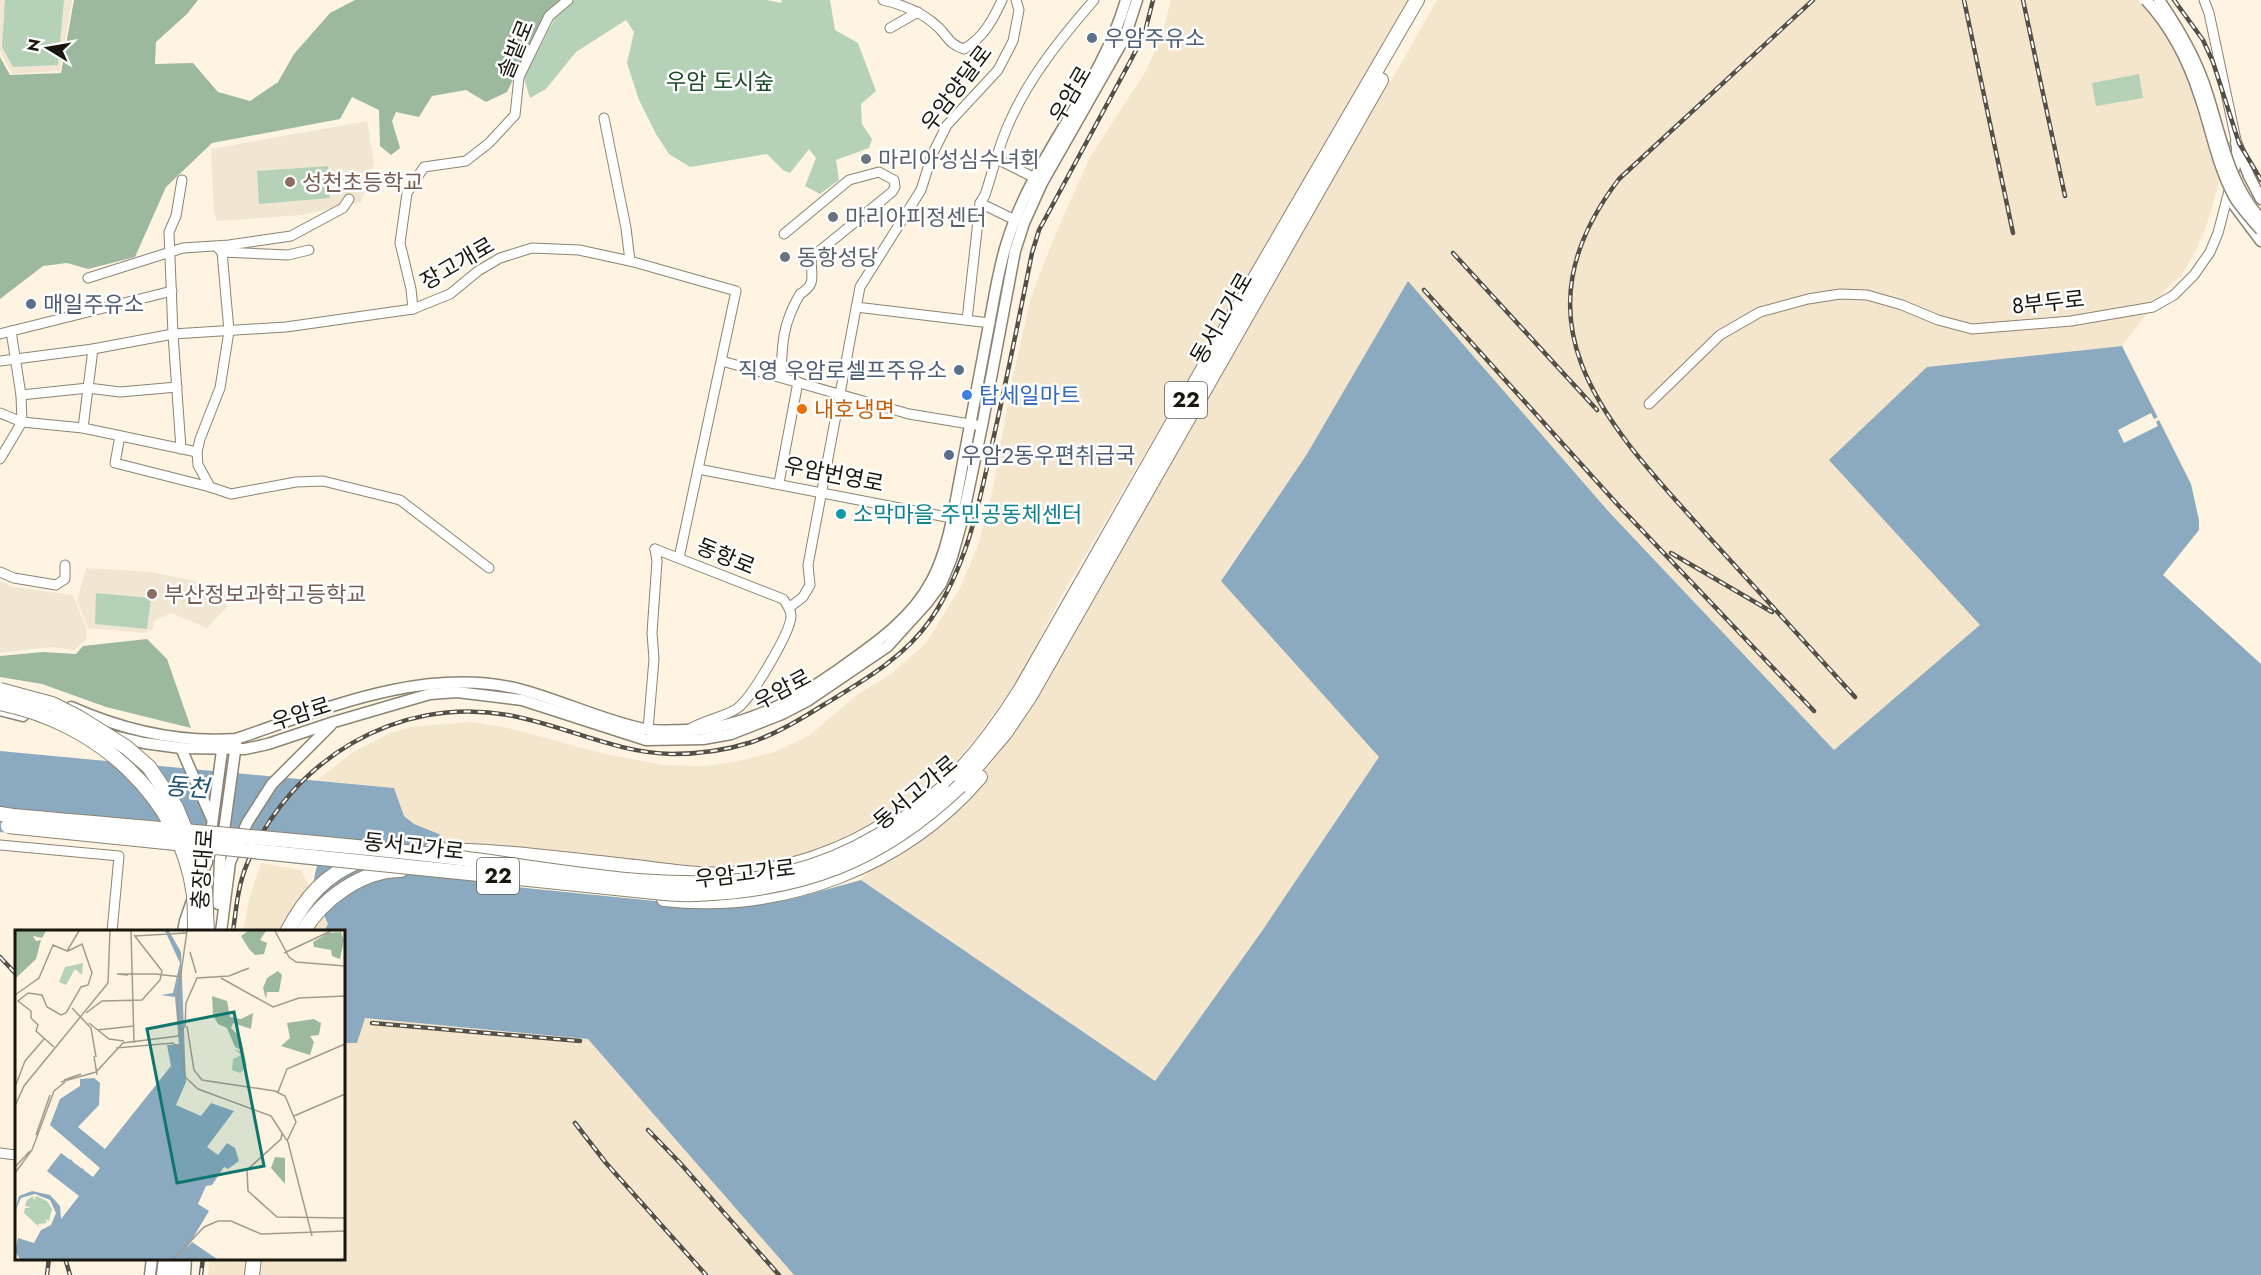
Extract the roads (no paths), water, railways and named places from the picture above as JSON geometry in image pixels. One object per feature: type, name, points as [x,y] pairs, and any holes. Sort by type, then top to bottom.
[{"type":"highway","name":"동서고가로","points":[[0,814],[444,856],[631,879],[710,883],[764,878],[810,867],[876,838],[942,789],[977,753],[997,728],[1417,0]]},
{"type":"highway","name":"동서고가로","points":[[0,825],[693,894],[791,883],[853,861],[882,847],[942,803],[969,776],[1005,733],[1047,667],[1427,0]]},
{"type":"highway","name":"우암고가로","points":[[304,930],[321,906],[342,891],[370,876],[390,870],[446,872],[688,902],[770,896],[840,876],[871,863],[903,844],[939,819],[960,800],[1010,740],[1035,700],[1047,667]]},
{"type":"highway","name":"우암고가로","points":[[288,930],[301,905],[316,888],[334,875],[350,865],[375,855],[407,849],[500,853],[730,874],[795,864],[846,845],[890,821],[920,800],[954,770],[1021,689]]},
{"type":"highway","points":[[0,690],[52,704],[78,717],[126,747],[148,767],[176,807],[196,856],[205,890],[207,930]]},
{"type":"highway","points":[[0,703],[46,717],[71,728],[117,757],[136,776],[166,813],[186,861],[194,895],[195,930]]},
{"type":"highway","points":[[164,1275],[166,1260]]},
{"type":"highway","points":[[175,1275],[176,1260]]},
{"type":"highway","points":[[244,1275],[246,1260]]},
{"type":"highway","points":[[252,1275],[254,1260]]},
{"type":"main road","name":"우암로","points":[[236,744],[344,703],[397,689],[466,682],[518,689],[648,730],[713,729],[750,719],[792,700],[883,638],[914,606],[932,580],[943,553],[1006,244],[1033,177],[1101,61],[1115,34],[1126,0]]},
{"type":"main road","name":"우암로","points":[[0,710],[144,743],[181,748],[268,744],[335,721],[430,694],[457,692],[522,700],[646,740],[703,739],[731,734],[759,724],[807,701],[888,646],[926,604],[940,584],[952,557],[963,520],[1015,251],[1024,223],[1042,183],[1125,38],[1136,0]]},
{"type":"main road","points":[[2146,0],[2156,10],[2181,49],[2200,96],[2215,151],[2226,179],[2236,200],[2261,230]]},
{"type":"main road","points":[[2159,0],[2181,33],[2195,63],[2207,92],[2225,156],[2239,187],[2261,219]]},
{"type":"main road","points":[[2236,143],[2261,199]]},
{"type":"main road","points":[[2228,199],[2240,199],[2261,207]]},
{"type":"main road","points":[[2228,199],[2261,241]]},
{"type":"main road","name":"우암로","points":[[0,684],[47,696],[121,726],[167,737],[222,745]]},
{"type":"main road","points":[[225,861],[272,784],[335,721]]},
{"type":"main road","name":"충장대로","points":[[219,930],[236,744]]},
{"type":"main road","name":"충장대로","points":[[184,926],[207,862],[222,745]]},
{"type":"main road","points":[[181,748],[212,820]]},
{"type":"main road","points":[[150,1275],[152,1260]]},
{"type":"main road","points":[[184,1275],[186,1260]]},
{"type":"street","name":"솔밭로","points":[[413,309],[411,289],[400,243],[407,193],[424,167],[466,161],[489,143],[515,115],[519,77],[549,16],[568,0]]},
{"type":"street","points":[[883,0],[918,12],[955,46],[964,49],[974,43],[989,26],[1002,0]]},
{"type":"street","name":"우암양달로","points":[[790,607],[803,597],[810,585],[808,565],[860,287],[921,190],[932,154],[947,125],[998,70],[1013,42],[1018,10],[1016,0]]},
{"type":"street","points":[[967,320],[980,203],[1010,121],[1058,41],[1094,0]]},
{"type":"street","name":"8부두로","points":[[1649,404],[1720,335],[1760,312],[1808,299],[1840,294],[1867,295],[1902,305],[1938,320],[1972,329],[2071,321],[2153,307],[2174,295],[2194,275],[2210,252],[2228,199],[2237,160],[2236,143],[2209,13],[2204,0]]},
{"type":"street","points":[[890,28],[918,12]]},
{"type":"street","points":[[604,118],[626,228],[630,261]]},
{"type":"street","points":[[997,159],[1033,177]]},
{"type":"street","points":[[781,376],[782,341],[787,317],[796,305],[798,297],[813,281],[811,260],[814,253],[892,192],[895,186],[894,180],[879,172],[849,180],[784,234]]},
{"type":"street","points":[[182,180],[176,216],[169,232],[172,334],[182,449]]},
{"type":"street","points":[[219,249],[291,236],[343,208],[349,199]]},
{"type":"street","points":[[980,203],[1015,219]]},
{"type":"street","points":[[88,278],[183,248],[288,255],[309,250]]},
{"type":"street","name":"장고개로","points":[[0,361],[93,349],[172,334],[335,321],[413,309],[450,294],[478,271],[500,258],[532,248],[579,250],[630,261],[736,291],[679,558]]},
{"type":"street","points":[[210,487],[198,465],[197,452],[220,388],[229,331],[219,249]]},
{"type":"street","points":[[0,334],[172,291]]},
{"type":"street","points":[[856,307],[990,323]]},
{"type":"street","points":[[0,459],[22,422],[21,395],[11,332]]},
{"type":"street","points":[[83,428],[93,349]]},
{"type":"street","points":[[722,360],[909,414],[982,426]]},
{"type":"street","points":[[778,483],[798,382]]},
{"type":"street","points":[[21,395],[88,388],[120,392],[177,387]]},
{"type":"street","points":[[0,413],[22,422],[83,428],[197,452]]},
{"type":"street","points":[[120,436],[115,463],[231,494],[296,482],[323,481],[400,500],[489,568]]},
{"type":"street","name":"우암번영로","points":[[698,469],[963,520]]},
{"type":"street","name":"동항로","points":[[648,730],[654,660],[652,633],[657,561],[655,549],[783,599],[790,607]]},
{"type":"street","points":[[0,572],[14,578],[56,585],[65,579],[65,565]]},
{"type":"street","points":[[688,730],[697,724],[739,708],[764,673],[789,627],[790,607]]},
{"type":"street","points":[[0,845],[119,856],[112,930]]},
{"type":"street","points":[[0,1153],[15,1155]]},
{"type":"water","name":"동천","points":[[1408,281],[1609,512],[1834,750],[1980,625],[1829,460],[1927,367],[2122,346],[2191,484],[2199,520],[2199,530],[2163,575],[2261,664],[2261,1275],[794,1275],[588,1039],[365,1018],[357,1043],[345,1043],[345,930],[325,930],[328,924],[314,890],[317,866],[0,832],[0,751],[394,788],[404,816],[414,824],[439,834],[477,883],[705,906],[792,899],[861,880],[1155,1081],[1262,931],[1379,757],[1221,581],[1307,454]]},
{"type":"railway","points":[[233,930],[239,889],[247,864],[266,827],[290,794],[319,766],[352,743],[388,726],[426,715],[467,711],[508,715],[630,749],[672,754],[713,751],[752,742],[816,710],[896,657],[921,633],[953,579],[976,515],[1032,253],[1039,230],[1145,32],[1153,0]]},
{"type":"railway","points":[[1813,0],[1619,179],[1587,232],[1572,281],[1572,328],[1584,371],[1607,413],[1637,454],[1671,495],[1855,697]]},
{"type":"railway","points":[[1964,0],[2013,233]]},
{"type":"railway","points":[[2023,0],[2065,196]]},
{"type":"railway","points":[[2174,0],[2203,40],[2213,62],[2239,143],[2261,180]]},
{"type":"railway","points":[[1453,253],[1597,410]]},
{"type":"railway","points":[[1424,290],[1618,505],[1814,711]]},
{"type":"railway","points":[[1671,553],[1772,612]]},
{"type":"railway","points":[[0,957],[15,973]]},
{"type":"railway","points":[[372,1023],[580,1041]]},
{"type":"railway","points":[[575,1123],[606,1163],[706,1275]]},
{"type":"railway","points":[[648,1130],[779,1275]]},
{"type":"railway","points":[[47,1275],[49,1260]]},
{"type":"railway","points":[[66,1260],[70,1275]]},
{"type":"railway","points":[[201,1275],[203,1260]]},
{"type":"place","name":"우암주유소","points":[[1092,38]]},
{"type":"place","name":"마리아성심수녀회","points":[[866,159]]},
{"type":"place","name":"성천초등학교","points":[[290,182]]},
{"type":"place","name":"마리아피정센터","points":[[833,217]]},
{"type":"place","name":"동항성당","points":[[785,257]]},
{"type":"place","name":"매일주유소","points":[[31,304]]},
{"type":"place","name":"직영 우암로셀프주유소","points":[[959,370]]},
{"type":"place","name":"탑세일마트","points":[[967,395]]},
{"type":"place","name":"내호냉면","points":[[802,409]]},
{"type":"place","name":"우암2동우편취급국","points":[[949,455]]},
{"type":"place","name":"소막마을 주민공동체센터","points":[[841,514]]},
{"type":"place","name":"부산정보과학고등학교","points":[[152,594]]},
{"type":"park label","name":"우암 도시숲","points":[[720,81]]}]
